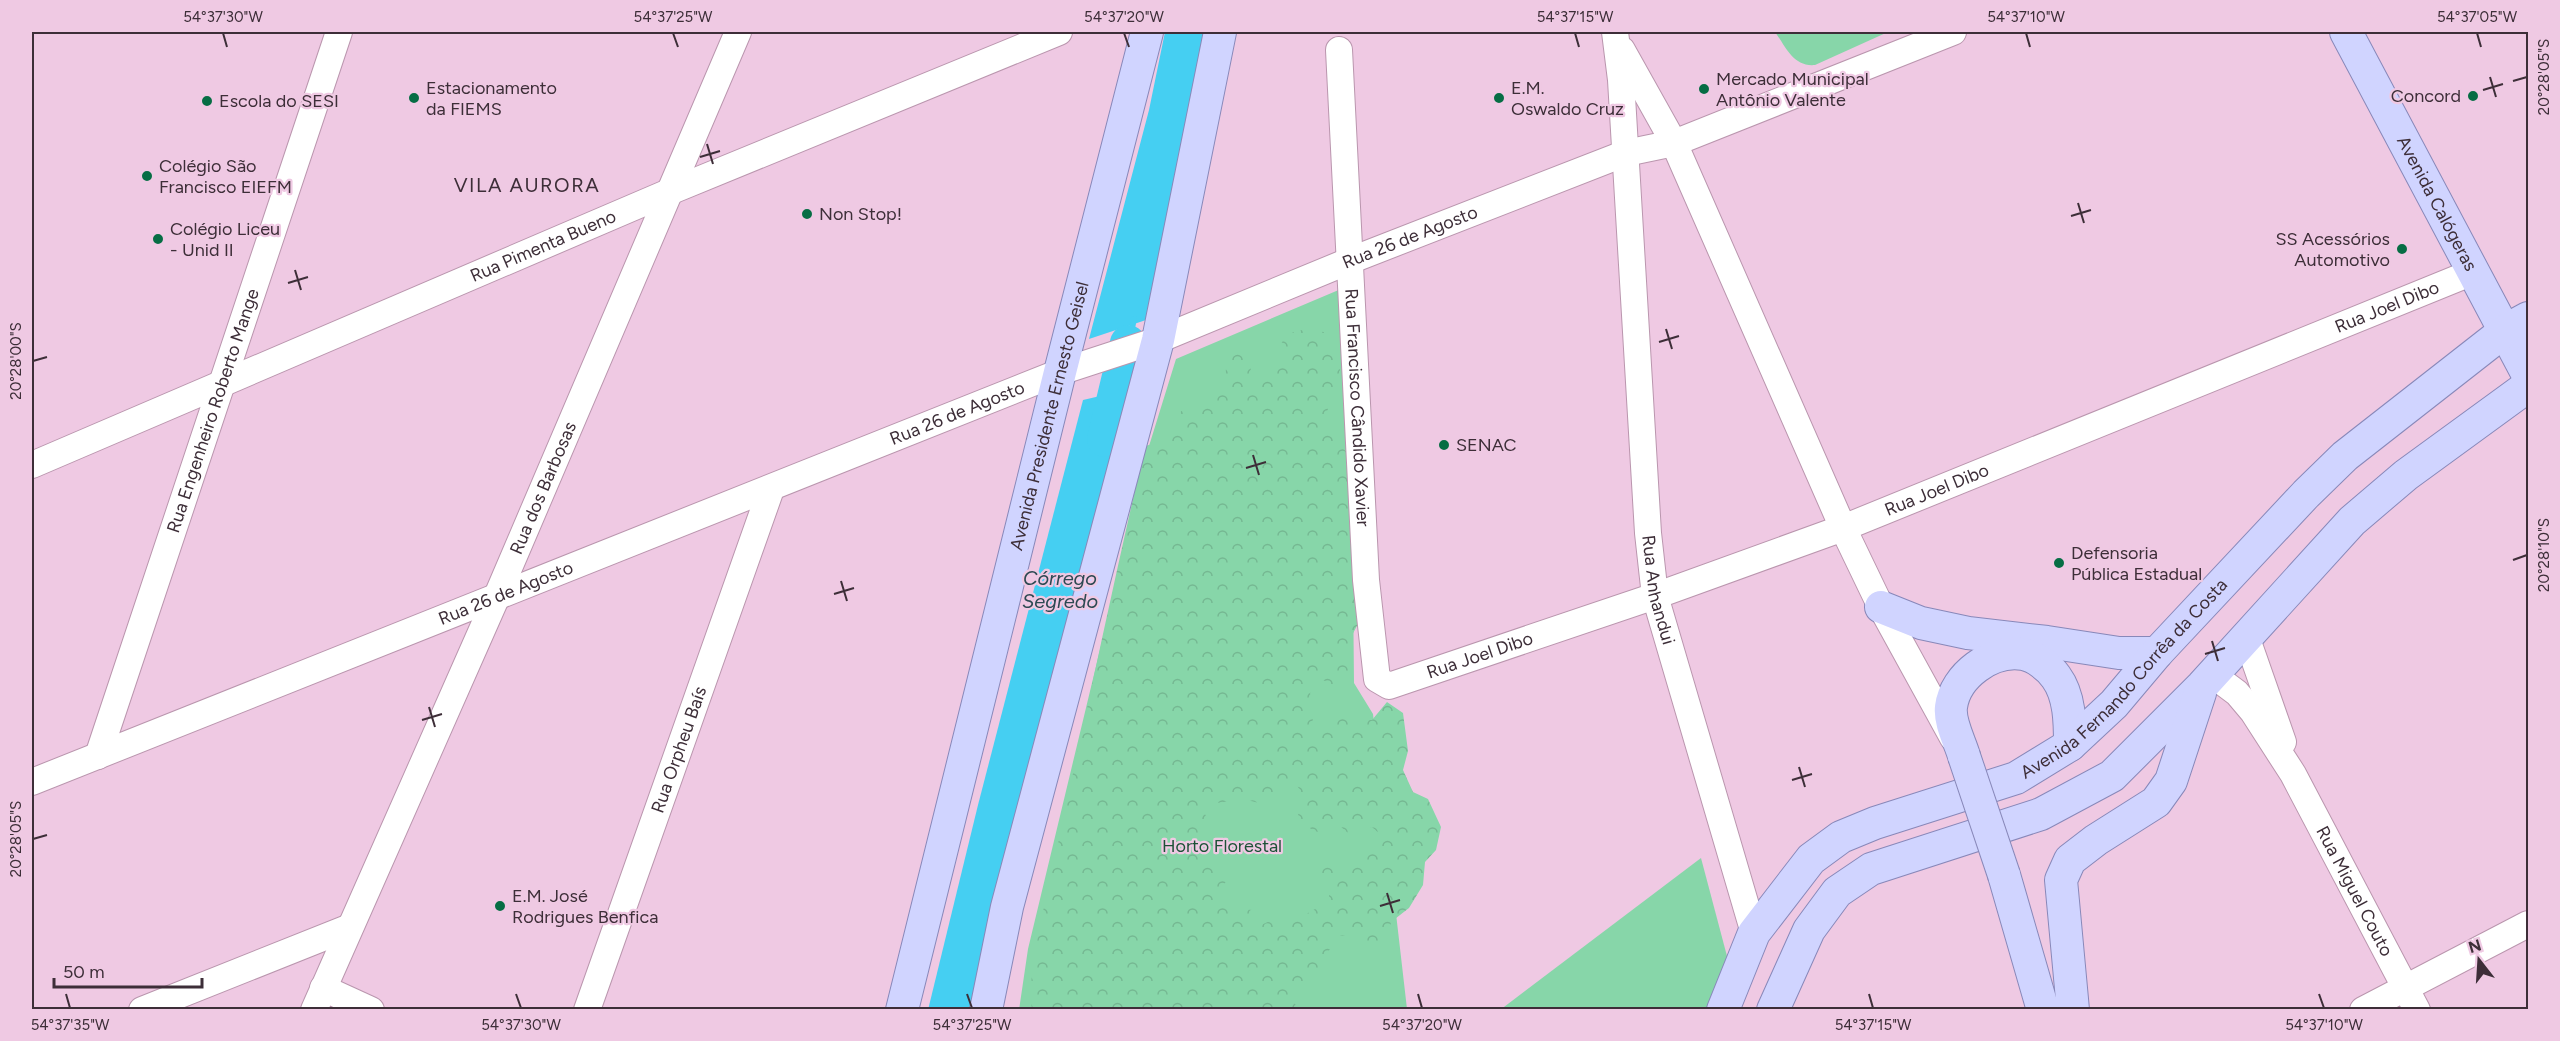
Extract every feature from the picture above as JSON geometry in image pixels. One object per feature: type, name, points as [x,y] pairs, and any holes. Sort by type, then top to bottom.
[{"type":"main road","name":"Avenida Presidente Ernesto Geisel","points":[[902,1010],[1074,368],[1147,32]]},
{"type":"main road","points":[[986,1010],[1006,907],[1151,342],[1220,32]]},
{"type":"main road","name":"Avenida Calógeras","points":[[2346,32],[2473,272],[2517,324],[2529,375]]},
{"type":"main road","name":"Avenida Fernando Corrêa da Costa","points":[[1724,1010],[1754,933],[1811,859],[1841,837],[1875,823],[2016,778],[2070,745],[2115,704],[2157,653],[2306,494],[2346,456],[2517,324]]},
{"type":"main road","points":[[1776,1007],[1809,930],[1837,892],[1871,869],[2041,814],[2112,776],[2207,680],[2352,521],[2406,475],[2529,386]]},
{"type":"main road","points":[[1881,607],[1921,623],[1968,633],[2047,642],[2119,654],[2157,653]]},
{"type":"main road","points":[[2043,1010],[2004,875],[1951,711],[1957,690],[1968,673],[2004,654],[2024,654],[2043,663],[2057,678],[2068,709],[2070,745]]},
{"type":"main road","points":[[2073,1010],[2061,880],[2070,860],[2096,840],[2156,802],[2171,781],[2207,680]]},
{"type":"main road","name":"Rua Anhandui","points":[[1754,933],[1776,1007]]},
{"type":"street","name":"Rua Engenheiro Roberto Mange","points":[[98,756],[339,32]]},
{"type":"street","name":"Rua dos Barbosas","points":[[319,999],[497,596],[738,32]]},
{"type":"street","name":"Rua Pimenta Bueno","points":[[32,465],[669,192],[1059,32]]},
{"type":"street","name":"Rua 26 de Agosto","points":[[32,782],[1074,368],[1151,342],[1348,261],[1626,153],[1674,142],[1953,32]]},
{"type":"street","points":[[1615,34],[1674,142],[1843,528],[1881,607],[1964,756]]},
{"type":"street","name":"Rua Anhandui","points":[[1615,34],[1621,80],[1648,533],[1655,596],[1754,933]]},
{"type":"street","name":"Rua Francisco Cândido Xavier","points":[[1339,50],[1348,261],[1369,622],[1377,679],[1389,686]]},
{"type":"street","name":"Rua Joel Dibo","points":[[1389,686],[1655,596],[1843,528],[2473,272]]},
{"type":"street","name":"Rua Orpheu Baís","points":[[587,1010],[771,489]]},
{"type":"street","name":"Rua Miguel Couto","points":[[2246,636],[2293,774]]},
{"type":"street","name":"Rua Miguel Couto","points":[[2207,680],[2237,693],[2253,712],[2293,774],[2412,999]]},
{"type":"street","points":[[2363,1010],[2412,999],[2529,924]]},
{"type":"street","points":[[142,1010],[350,927]]},
{"type":"street","points":[[319,999],[371,1010]]},
{"type":"green space","points":[[1775,32],[1888,32],[1815,65],[1807,65],[1791,55]]},
{"type":"green space","name":"Horto Florestal","points":[[1341,289],[1353,583],[1354,683],[1373,714],[1407,1009],[1019,1010],[1028,949],[1149,446],[1176,359]]},
{"type":"green space","name":"Horto Florestal","points":[[1310,328],[1330,334],[1338,349],[1340,370],[1327,412],[1333,437],[1357,464],[1361,618],[1346,647],[1346,664],[1352,678],[1343,690],[1323,680],[1310,693],[1315,712],[1311,726],[1317,732],[1349,711],[1357,719],[1372,720],[1387,702],[1403,713],[1408,751],[1403,770],[1413,792],[1428,799],[1441,827],[1436,850],[1425,862],[1423,885],[1409,908],[1391,922],[1387,947],[1367,948],[1352,935],[1338,936],[1309,983],[1285,986],[1298,1009],[1258,1009],[1258,1000],[1243,997],[1223,1009],[1032,1009],[1032,974],[1039,932],[1145,446],[1164,441],[1180,412],[1192,406],[1212,402],[1225,378],[1227,359],[1244,351],[1252,365],[1247,382],[1255,388],[1279,368],[1278,349],[1287,334]],"holes":[[[1292,777],[1301,792],[1297,806],[1299,817],[1313,830],[1320,833],[1340,826],[1348,833],[1372,827],[1382,836],[1362,860],[1326,861],[1317,876],[1329,885],[1329,901],[1296,920],[1272,920],[1259,926],[1252,910],[1244,909],[1219,892],[1227,880],[1213,862],[1220,848],[1211,842],[1212,828],[1205,814],[1217,803],[1243,799],[1275,807],[1275,792]]]},
{"type":"green space","points":[[1701,858],[1741,1009],[1500,1010]]},
{"type":"water","points":[[1165,32],[1212,32],[1155,317],[1089,339],[1149,110]]},
{"type":"water","name":"Córrego Segredo","points":[[1126,390],[1116,459],[978,1009],[928,1010],[978,805],[1083,400]]},
{"type":"waterway","name":"Córrego Segredo","points":[[1129,341],[1134,319]]},
{"type":"waterway","name":"Córrego Segredo","points":[[1105,439],[1128,343]]},
{"type":"place","name":"Mercado Municipal Antônio Valente","points":[[1704,89]]},
{"type":"place","name":"Concord","points":[[2473,96]]},
{"type":"place","name":"Estacionamento da FIEMS","points":[[414,98]]},
{"type":"place","name":"E.M. Oswaldo Cruz","points":[[1499,98]]},
{"type":"place","name":"Escola do SESI","points":[[207,101]]},
{"type":"place","name":"Colégio São Francisco EIEFM","points":[[147,176]]},
{"type":"place","name":"Non Stop!","points":[[807,214]]},
{"type":"place","name":"Colégio Liceu - Unid II","points":[[158,239]]},
{"type":"place","name":"SS Acessórios Automotivo","points":[[2402,249]]},
{"type":"place","name":"SENAC","points":[[1444,445]]},
{"type":"place","name":"Defensoria Pública Estadual","points":[[2059,563]]},
{"type":"place","name":"E.M. José Rodrigues Benfica","points":[[500,906]]},
{"type":"district","name":"VILA AURORA","points":[[527,185]]}]
